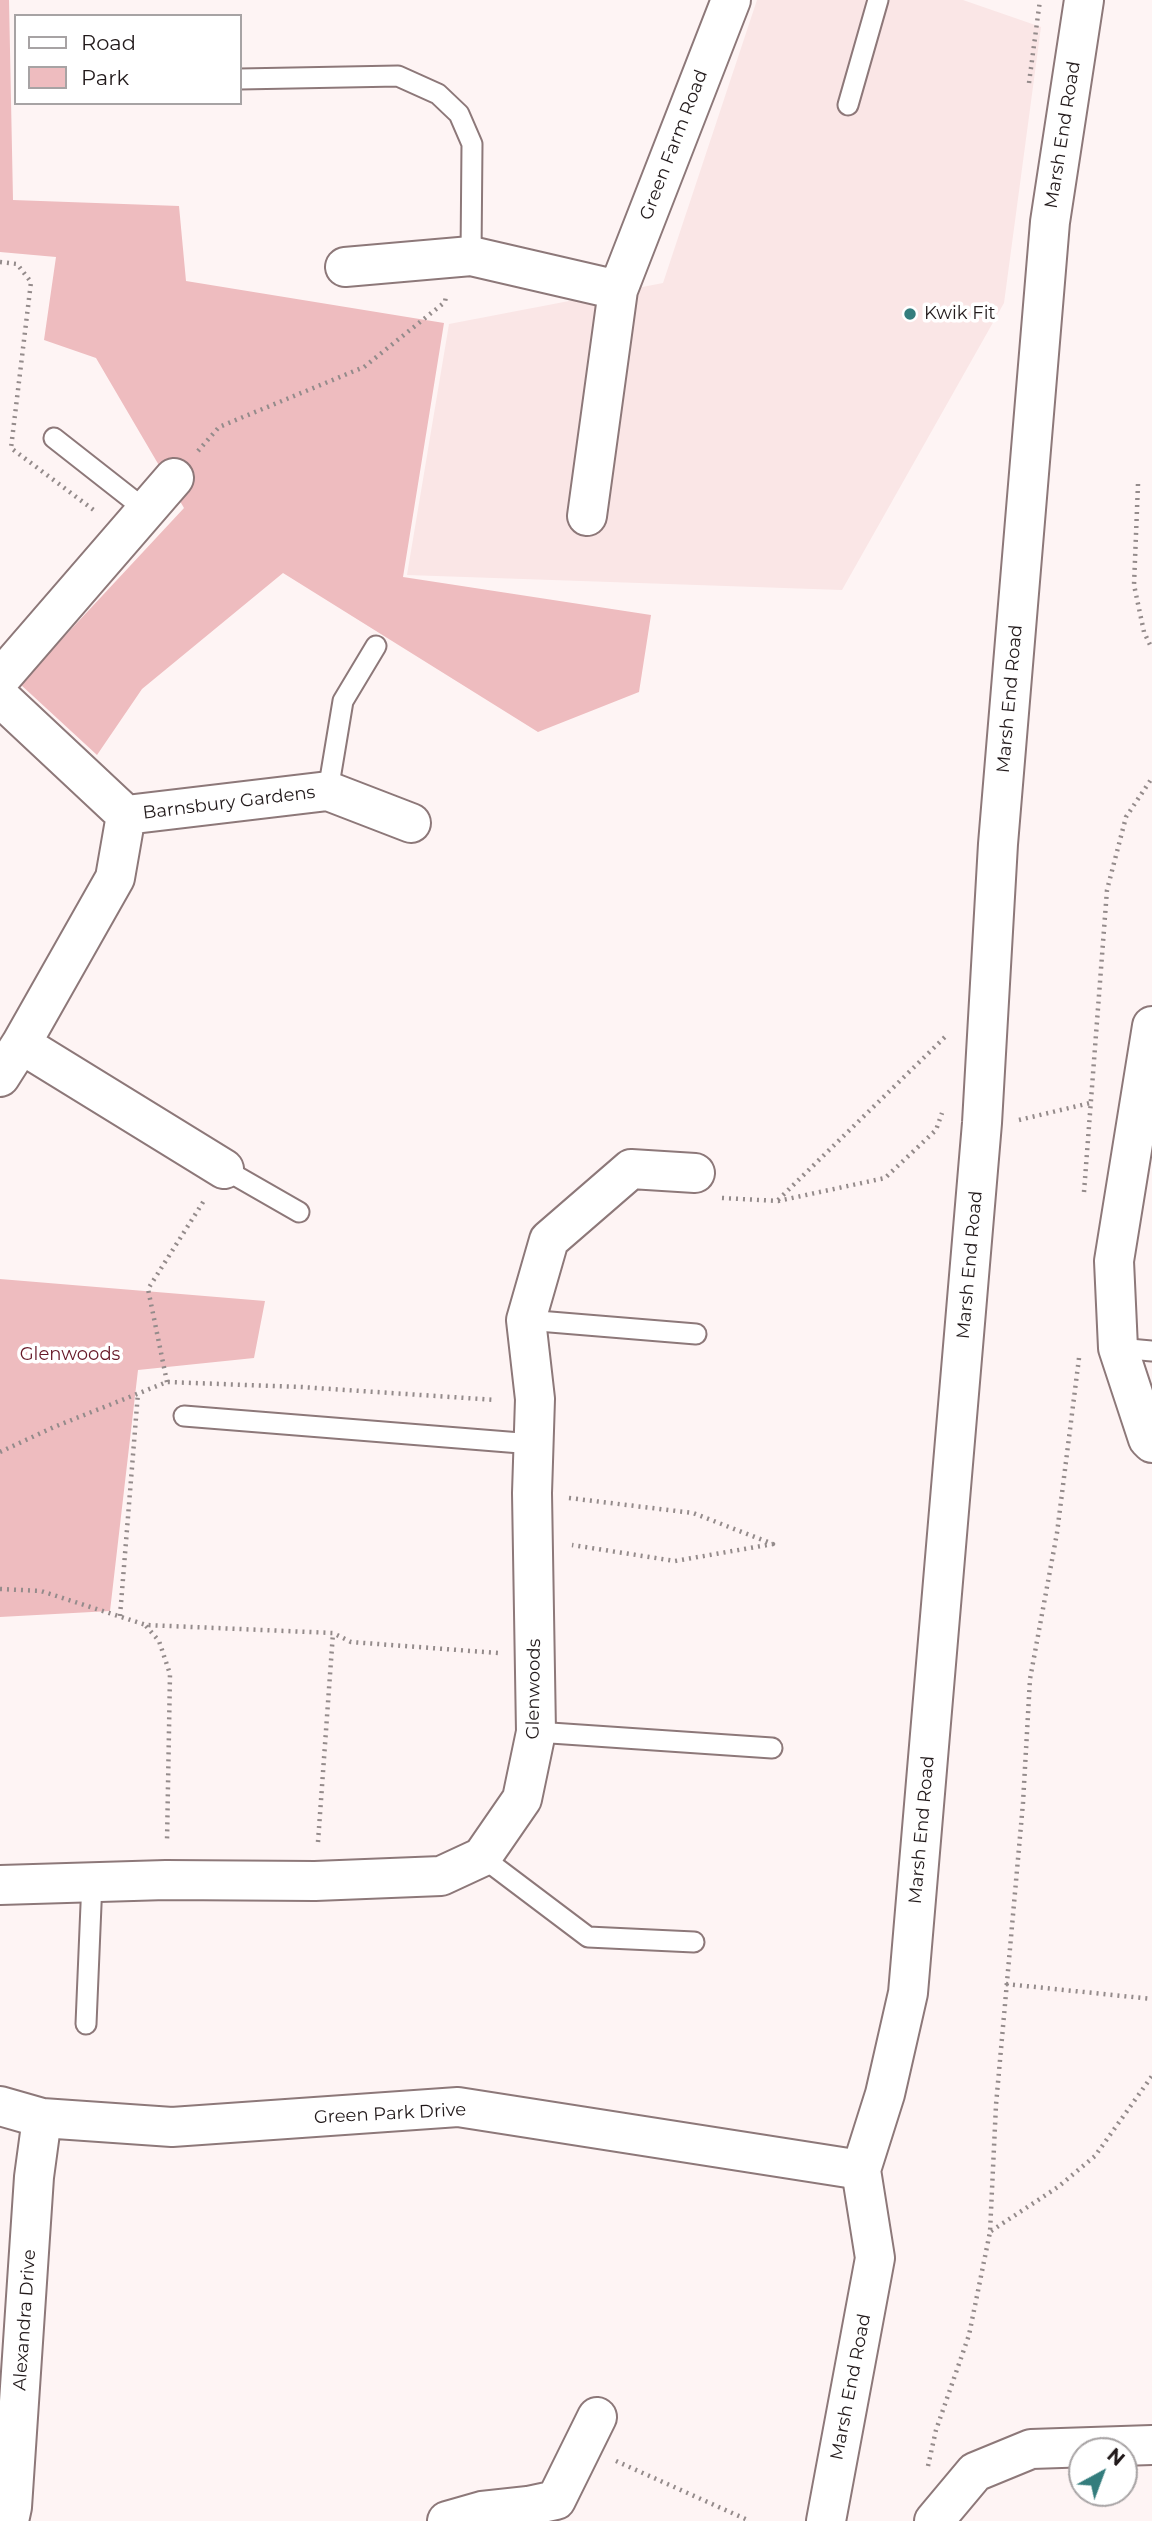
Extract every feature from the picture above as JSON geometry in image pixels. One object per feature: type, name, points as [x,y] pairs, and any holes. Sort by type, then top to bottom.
[{"type":"street","name":"Green Farm Road","points":[[587,516],[618,290],[731,0]]},
{"type":"street","name":"Marsh End Road","points":[[826,2521],[875,2258],[861,2170],[885,2094],[908,1993],[981,1136],[998,844],[1049,236],[1084,0]]},
{"type":"street","points":[[345,267],[463,257],[618,290]]},
{"type":"street","points":[[0,679],[174,478]]},
{"type":"street","name":"Barnsbury Gardens","points":[[0,697],[126,815],[328,791],[411,823]]},
{"type":"street","name":"Barnsbury Gardens","points":[[0,1077],[115,878],[126,815]]},
{"type":"street","points":[[1152,1026],[1114,1261],[1135,1350],[1148,1439],[1152,1443]]},
{"type":"street","points":[[21,1044],[224,1169]]},
{"type":"street","name":"Glenwoods","points":[[482,1857],[522,1799],[536,1732],[532,1493],[535,1399],[526,1320],[549,1240],[631,1169],[695,1173]]},
{"type":"street","points":[[0,1885],[166,1880],[316,1881],[441,1876],[482,1857]]},
{"type":"street","name":"Green Park Drive","points":[[0,2106],[42,2118],[172,2127],[458,2107],[861,2170]]},
{"type":"street","name":"Alexandra Drive","points":[[9,2521],[34,2177],[42,2118]]},
{"type":"street","points":[[447,2521],[482,2511],[556,2500],[591,2431]]},
{"type":"street","points":[[934,2521],[975,2472],[1031,2449],[1152,2445]]},
{"type":"lane","points":[[848,105],[878,0]]},
{"type":"lane","points":[[242,79],[398,76],[438,94],[459,114],[472,144],[463,257]]},
{"type":"lane","points":[[54,438],[137,523]]},
{"type":"lane","points":[[328,791],[343,701],[376,646]]},
{"type":"lane","points":[[224,1169],[299,1212]]},
{"type":"lane","points":[[526,1320],[696,1334]]},
{"type":"lane","points":[[184,1416],[533,1444]]},
{"type":"lane","points":[[536,1732],[772,1748]]},
{"type":"lane","points":[[482,1857],[588,1937],[694,1942]]},
{"type":"lane","points":[[86,2024],[92,1881]]},
{"type":"path","points":[[1029,87],[1040,0]]},
{"type":"path","points":[[174,478],[219,427],[364,367],[445,302],[463,257]]},
{"type":"path","points":[[0,262],[17,264],[31,282],[11,448],[137,523]]},
{"type":"path","points":[[1138,484],[1134,585],[1144,632],[1152,649]]},
{"type":"path","points":[[1083,1194],[1107,890],[1126,817],[1152,778]]},
{"type":"path","points":[[778,1201],[949,1033],[948,1047]]},
{"type":"path","points":[[695,1173],[715,1198],[778,1201],[885,1178],[936,1130],[946,1102]]},
{"type":"path","points":[[166,1382],[148,1289],[224,1169]]},
{"type":"path","points":[[927,2469],[936,2430],[969,2335],[990,2232],[996,2105],[1023,1803],[1030,1679],[1057,1533],[1079,1358]]},
{"type":"path","points":[[120,1616],[138,1393]]},
{"type":"path","points":[[532,1493],[693,1513],[773,1544],[675,1560],[533,1539]]},
{"type":"path","points":[[0,1589],[41,1591],[146,1625],[333,1633],[351,1642],[536,1655]]},
{"type":"path","points":[[146,1625],[159,1641],[170,1674],[166,1880]]},
{"type":"path","points":[[316,1881],[333,1633]]},
{"type":"path","points":[[1006,1984],[1152,2000]]},
{"type":"path","points":[[990,2232],[1058,2187],[1095,2156],[1152,2076]]},
{"type":"path","points":[[591,2431],[750,2521]]},
{"type":"shaded area","points":[[757,0],[963,0],[1041,27],[1004,303],[842,590],[407,575],[449,324],[663,283]]},
{"type":"green space","points":[[0,0],[9,0],[13,200],[179,206],[186,281],[444,323],[403,577],[651,615],[639,692],[538,732],[283,573],[142,689],[97,755],[20,684],[184,508],[96,358],[44,340],[56,257],[0,252]]},
{"type":"green space","name":"Glenwoods","points":[[0,1279],[265,1301],[254,1358],[138,1370],[110,1611],[0,1617]]},
{"type":"place","name":"Kwik Fit","points":[[910,314]]}]
